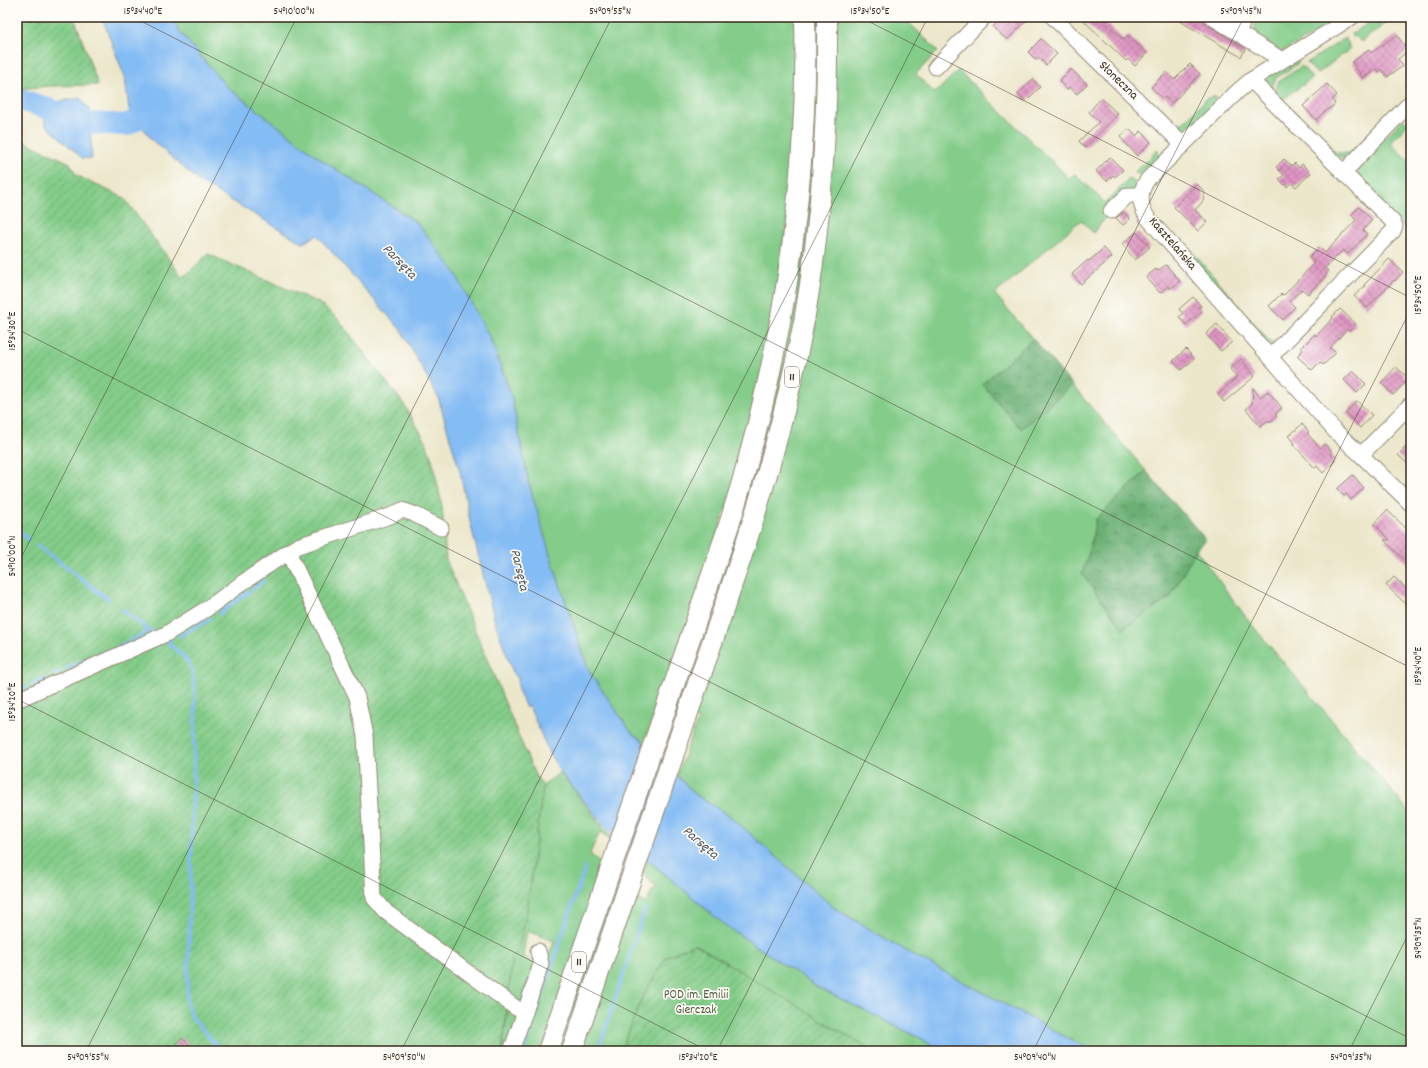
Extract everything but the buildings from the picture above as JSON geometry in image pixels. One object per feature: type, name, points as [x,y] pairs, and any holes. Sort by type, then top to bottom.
[{"type":"main road","name":"11","points":[[548,1051],[736,502],[763,406],[775,354],[791,262],[801,170],[805,93],[805,17]]},
{"type":"main road","name":"11","points":[[572,1051],[744,549],[785,410],[804,323],[814,257],[823,174],[826,117],[827,17]]},
{"type":"street","points":[[936,67],[984,17]]},
{"type":"street","name":"Słoneczna","points":[[1053,17],[1183,145]]},
{"type":"street","points":[[1212,17],[1282,60]]},
{"type":"street","points":[[1238,32],[1246,17]]},
{"type":"street","points":[[1111,211],[1128,195],[1141,195],[1144,184],[1148,179],[1251,80],[1352,17]]},
{"type":"street","points":[[1251,80],[1344,172],[1393,222],[1395,226],[1393,232],[1271,356]]},
{"type":"street","points":[[1344,172],[1411,102]]},
{"type":"street","name":"Kasztelańska","points":[[1141,195],[1142,206],[1147,217],[1271,356],[1335,431],[1411,504]]},
{"type":"street","points":[[1361,455],[1411,404]]},
{"type":"street","points":[[17,700],[166,634],[208,608],[242,583],[298,546],[390,516],[402,510],[414,514],[441,528]]},
{"type":"street","points":[[288,552],[357,697],[365,736],[374,898],[386,912],[516,1008],[525,1012]]},
{"type":"street","points":[[511,1051],[541,964],[538,952]]},
{"type":"green space","points":[[17,17],[74,17],[98,85],[49,86],[17,89]]},
{"type":"green space","points":[[172,17],[799,17],[798,122],[778,302],[743,455],[668,687],[661,686],[656,699],[659,700],[644,742],[631,732],[589,671],[551,558],[529,484],[511,395],[490,338],[416,222],[322,160],[227,87],[179,31]]},
{"type":"green space","points":[[812,17],[820,17],[819,124],[800,306],[764,461],[677,718],[674,715],[756,459]]},
{"type":"green space","points":[[835,17],[903,17],[938,51],[916,74],[935,93],[958,70],[1069,178],[1075,174],[1105,203],[1130,178],[1139,186],[1111,212],[1093,233],[1081,220],[995,294],[1033,339],[983,384],[1021,429],[1072,385],[1146,471],[1096,519],[1089,553],[1082,573],[1170,598],[1196,550],[1252,625],[1411,814],[1411,1051],[1095,1051],[1075,1042],[913,955],[833,907],[730,816],[696,795],[677,775],[698,719],[693,718],[777,464]]},
{"type":"green space","points":[[1259,17],[1328,17],[1332,24],[1282,52],[1257,38],[1254,26]]},
{"type":"green space","points":[[1379,17],[1394,17],[1361,42],[1356,36],[1353,38],[1351,34]]},
{"type":"green space","points":[[1345,38],[1350,49],[1317,74],[1307,63]]},
{"type":"green space","points":[[1295,58],[1299,63],[1276,78],[1272,88],[1268,92],[1265,84],[1267,76]]},
{"type":"green space","points":[[1302,66],[1312,78],[1282,100],[1337,153],[1349,153],[1396,106],[1398,108],[1353,155],[1347,158],[1338,158],[1273,96],[1279,81]]},
{"type":"green space","points":[[1213,95],[1219,101],[1187,130],[1179,128],[1159,110],[1160,108],[1176,123],[1183,123],[1208,97],[1210,99]]},
{"type":"green space","points":[[1403,119],[1408,124],[1390,143],[1411,163],[1411,228],[1400,224],[1358,178],[1357,171],[1358,165]]},
{"type":"green space","points":[[17,138],[70,163],[76,175],[124,198],[183,278],[208,254],[319,303],[338,319],[403,403],[424,438],[432,459],[442,505],[446,560],[535,775],[543,786],[527,911],[517,956],[513,953],[502,1051],[24,1051],[17,1041]]},
{"type":"green space","points":[[1158,149],[1159,159],[1143,177],[1135,172]]},
{"type":"green space","points":[[1189,248],[1270,342],[1277,342],[1274,345],[1267,344],[1186,254]]},
{"type":"green space","points":[[1033,339],[1072,385],[1021,429],[982,384]]},
{"type":"green space","points":[[1146,471],[1206,540],[1196,550],[1170,598],[1123,629],[1082,574],[1089,553],[1096,519]]},
{"type":"green space","points":[[560,772],[619,848],[602,832],[598,836],[590,853],[599,863],[596,876],[601,878],[542,1051],[516,1051],[554,941],[527,931],[523,956],[535,964],[522,1003],[508,999],[513,953],[517,955],[527,911],[543,786]]},
{"type":"green space","points":[[648,860],[725,925],[817,987],[924,1040],[939,1051],[872,1051],[695,944],[666,957],[642,998],[621,1051],[578,1051],[627,908],[633,910],[637,897],[646,904],[652,891],[656,887],[643,873]]},
{"type":"green space","points":[[617,879],[620,882],[565,1051],[555,1051]]},
{"type":"green space","name":"POD im. Emilii Gierczak","points":[[695,944],[872,1051],[621,1051],[642,998],[666,957]]},
{"type":"green space","points":[[508,1009],[518,1015],[507,1051],[502,1051]]},
{"type":"water","name":"Parsęta","points":[[102,17],[172,17],[179,31],[227,87],[322,160],[416,222],[453,269],[490,338],[511,395],[529,484],[551,558],[589,671],[631,732],[644,742],[696,795],[730,816],[833,907],[913,955],[1075,1042],[1096,1051],[939,1051],[924,1040],[817,987],[725,925],[648,860],[612,835],[560,772],[548,750],[529,706],[526,708],[518,690],[518,677],[514,675],[495,622],[471,526],[460,472],[438,397],[401,330],[317,235],[303,243],[200,182],[152,140],[129,109],[125,78]]},
{"type":"water","points":[[80,98],[89,109],[92,159],[82,158],[45,124],[45,104]]},
{"type":"waterway","points":[[17,100],[22,100],[89,123],[127,125],[162,103]]},
{"type":"waterway","points":[[17,530],[28,539]]},
{"type":"waterway","points":[[37,545],[109,600]]},
{"type":"waterway","points":[[252,590],[264,580]]},
{"type":"waterway","points":[[219,614],[248,592]]},
{"type":"waterway","points":[[122,610],[153,633]]},
{"type":"waterway","points":[[179,636],[210,619]]},
{"type":"waterway","points":[[117,647],[144,634],[148,629]]},
{"type":"waterway","points":[[171,639],[168,643],[189,663],[195,684],[187,1005],[192,1017],[221,1051]]},
{"type":"waterway","points":[[67,668],[106,652]]},
{"type":"waterway","points":[[55,674],[60,672]]},
{"type":"waterway","points":[[32,684],[46,679]]},
{"type":"waterway","points":[[17,691],[27,687]]},
{"type":"waterway","points":[[523,1051],[585,868]]},
{"type":"waterway","points":[[598,1051],[645,909]]}]
